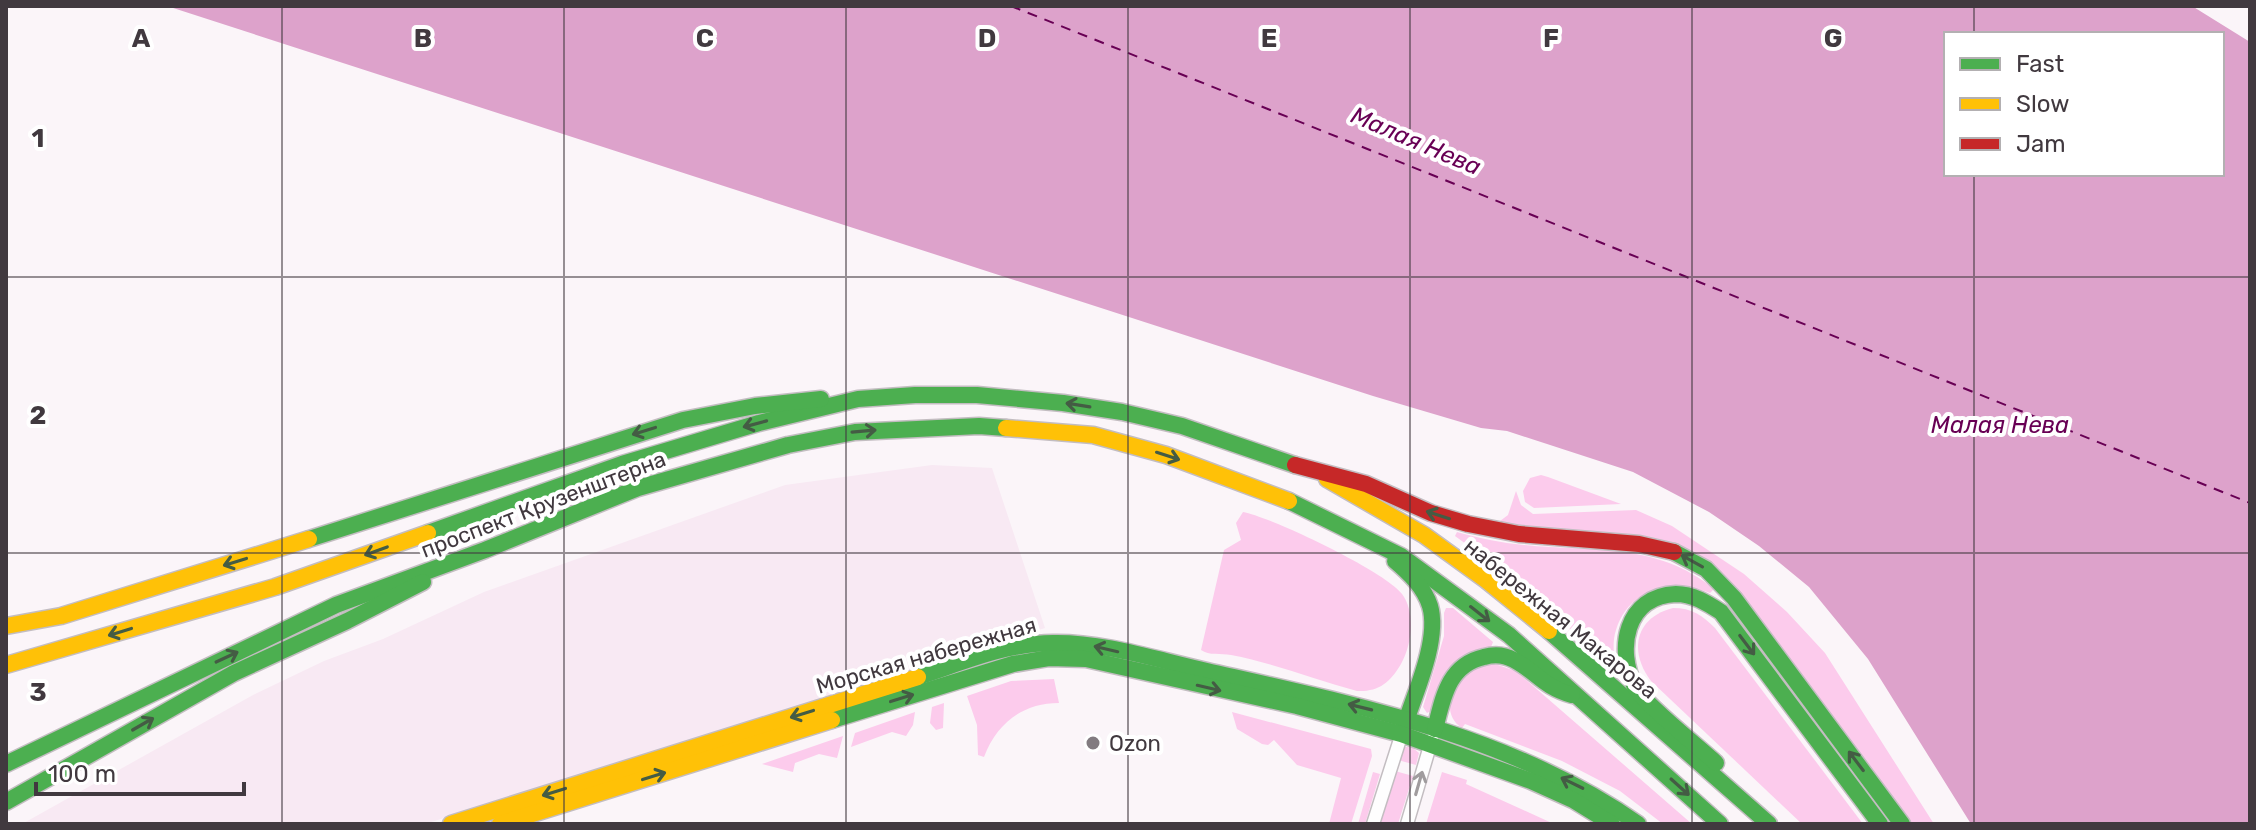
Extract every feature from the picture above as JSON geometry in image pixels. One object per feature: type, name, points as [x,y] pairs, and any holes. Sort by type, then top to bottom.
[{"type":"main road","name":"проспект Крузенштерна","points":[[6,665],[275,587],[622,464],[759,423],[858,399],[977,395],[1122,412],[1208,434],[1308,469]]},
{"type":"main road","points":[[6,626],[61,616],[683,420],[755,406],[817,399],[858,399]]},
{"type":"main road","name":"проспект Крузенштерна","points":[[6,764],[336,605],[485,550],[638,488],[788,445],[855,432],[979,426],[1093,435],[1166,455],[1282,497],[1331,519],[1369,541]]},
{"type":"main road","name":"набережная Макарова","points":[[1308,469],[1424,535],[1486,580],[1769,824]]},
{"type":"main road","points":[[1308,469],[1366,484],[1431,513],[1468,524],[1547,537],[1639,544],[1664,548],[1688,558],[1706,569],[1734,598],[1902,824]]},
{"type":"main road","points":[[1369,541],[1401,556],[1509,635],[1720,824]]},
{"type":"main road","points":[[1369,541],[1398,563],[1418,585],[1431,612],[1428,644],[1404,726]]},
{"type":"main road","points":[[6,802],[234,673],[347,621],[485,550]]},
{"type":"main road","points":[[1729,789],[1719,765],[1637,691],[1629,678],[1623,656],[1626,632],[1640,609],[1656,599],[1675,595],[1695,596],[1721,612],[1880,824]]},
{"type":"main road","name":"Морская набережная","points":[[451,824],[1006,649],[1040,642],[1080,643],[1404,726],[1553,773],[1586,790],[1638,824]]},
{"type":"main road","points":[[1433,735],[1446,684],[1461,665],[1476,658],[1493,655],[1508,658],[1545,685],[1580,698]]},
{"type":"main road","name":"Морская набережная","points":[[500,824],[1001,667],[1053,656],[1086,659],[1404,726]]},
{"type":"main road","name":"Морская набережная","points":[[1433,735],[1560,793],[1612,824]]},
{"type":"street","points":[[1373,824],[1404,726]]},
{"type":"street","points":[[1407,824],[1433,735]]},
{"type":"shaded area","points":[[932,465],[992,468],[1045,628],[425,824],[22,824],[253,695],[484,592],[785,485]]},
{"type":"shaded area","points":[[1541,475],[1621,504],[1534,508],[1525,502],[1523,491],[1530,478]]},
{"type":"shaded area","points":[[1516,491],[1521,505],[1533,514],[1636,510],[1672,526],[1744,574],[1787,612],[1825,653],[1934,824],[1912,824],[1740,593],[1709,563],[1496,524],[1508,515]]},
{"type":"shaded area","points":[[1243,512],[1327,547],[1392,584],[1402,594],[1411,619],[1410,638],[1401,664],[1388,681],[1371,690],[1357,691],[1263,662],[1201,650],[1224,550],[1241,540],[1236,523]]},
{"type":"shaded area","points":[[1457,532],[1515,544],[1647,556],[1670,563],[1714,589],[1710,593],[1667,587],[1642,596],[1622,616],[1615,635],[1615,668],[1496,566],[1455,536]]},
{"type":"shaded area","points":[[1446,608],[1453,608],[1493,642],[1491,647],[1465,657],[1451,668],[1433,710],[1427,713],[1423,707],[1444,636]]},
{"type":"shaded area","points":[[1673,608],[1696,613],[1715,628],[1863,824],[1802,824],[1651,681],[1640,659],[1639,637],[1650,620]]},
{"type":"shaded area","points":[[1492,663],[1516,671],[1692,824],[1663,824],[1620,791],[1562,761],[1465,724],[1462,728],[1452,716],[1452,692],[1467,671]]},
{"type":"shaded area","points":[[1054,679],[1059,703],[1034,707],[1013,717],[996,734],[984,757],[978,755],[977,725],[967,696],[1011,681]]},
{"type":"shaded area","points":[[944,703],[943,728],[936,730],[930,723],[932,707]]},
{"type":"shaded area","points":[[915,712],[913,725],[906,736],[892,732],[851,747],[855,733]]},
{"type":"shaded area","points":[[1232,712],[1371,749],[1372,756],[1351,824],[1329,824],[1341,778],[1297,765],[1274,740],[1268,745],[1262,744],[1237,729]]},
{"type":"shaded area","points":[[843,736],[837,758],[819,754],[795,763],[793,772],[762,764]]},
{"type":"shaded area","points":[[1405,747],[1412,747],[1419,753],[1416,765],[1398,760]]},
{"type":"shaded area","points":[[1395,771],[1413,776],[1398,824],[1380,824]]},
{"type":"shaded area","points":[[1373,772],[1380,774],[1365,824],[1358,824]]},
{"type":"shaded area","points":[[1442,772],[1467,780],[1466,784],[1554,824],[1426,824]]},
{"type":"water","name":"Малая Нева","points":[[167,6],[2192,6],[2250,42],[2250,824],[1971,824],[1868,659],[1809,587],[1759,546],[1709,512],[1633,472],[1507,431],[1481,428],[1373,396]]},
{"type":"ferry route","points":[[1011,6],[2250,503]]},
{"type":"traffic: fast","points":[[428,533],[622,464],[759,423],[858,399],[977,395],[1063,403],[1182,426],[1295,465]]},
{"type":"traffic: fast","points":[[309,539],[683,420],[755,406],[821,399]]},
{"type":"traffic: fast","points":[[6,764],[336,605],[485,550],[638,488],[788,445],[855,432],[979,426],[1006,428]]},
{"type":"traffic: fast","points":[[1289,501],[1401,556],[1509,635],[1720,824]]},
{"type":"traffic: fast","points":[[1674,552],[1706,569],[1734,598],[1902,824]]},
{"type":"traffic: fast","points":[[1395,561],[1424,593],[1432,620],[1429,651],[1403,729]]},
{"type":"traffic: fast","points":[[6,802],[234,673],[423,582]]},
{"type":"traffic: fast","points":[[1716,763],[1649,704],[1635,687],[1629,672],[1626,657],[1629,627],[1645,604],[1659,597],[1676,594],[1688,596],[1721,612],[1880,824]]},
{"type":"traffic: fast","points":[[1549,631],[1769,824]]},
{"type":"traffic: fast","points":[[918,677],[1018,646],[1072,643],[1111,649],[1318,696],[1430,727],[1538,768],[1590,794],[1638,824]]},
{"type":"traffic: fast","points":[[1435,729],[1449,684],[1455,675],[1462,667],[1484,657],[1511,658],[1554,688],[1572,695]]},
{"type":"traffic: fast","points":[[832,720],[1013,664],[1049,658],[1086,659],[1297,706],[1401,734],[1531,781],[1573,800],[1612,824]]},
{"type":"traffic: slow","points":[[1006,428],[1093,435],[1166,455],[1289,501]]},
{"type":"traffic: slow","points":[[1327,479],[1424,535],[1549,631]]},
{"type":"traffic: slow","points":[[6,665],[275,587],[428,533]]},
{"type":"traffic: slow","points":[[6,626],[61,616],[309,539]]},
{"type":"traffic: slow","points":[[451,824],[918,677]]},
{"type":"traffic: slow","points":[[500,824],[832,720]]},
{"type":"traffic: jam","points":[[1295,465],[1366,484],[1431,513],[1468,524],[1519,534],[1639,544],[1674,552]]},
{"type":"place","name":"Ozon","points":[[1093,743]]}]
